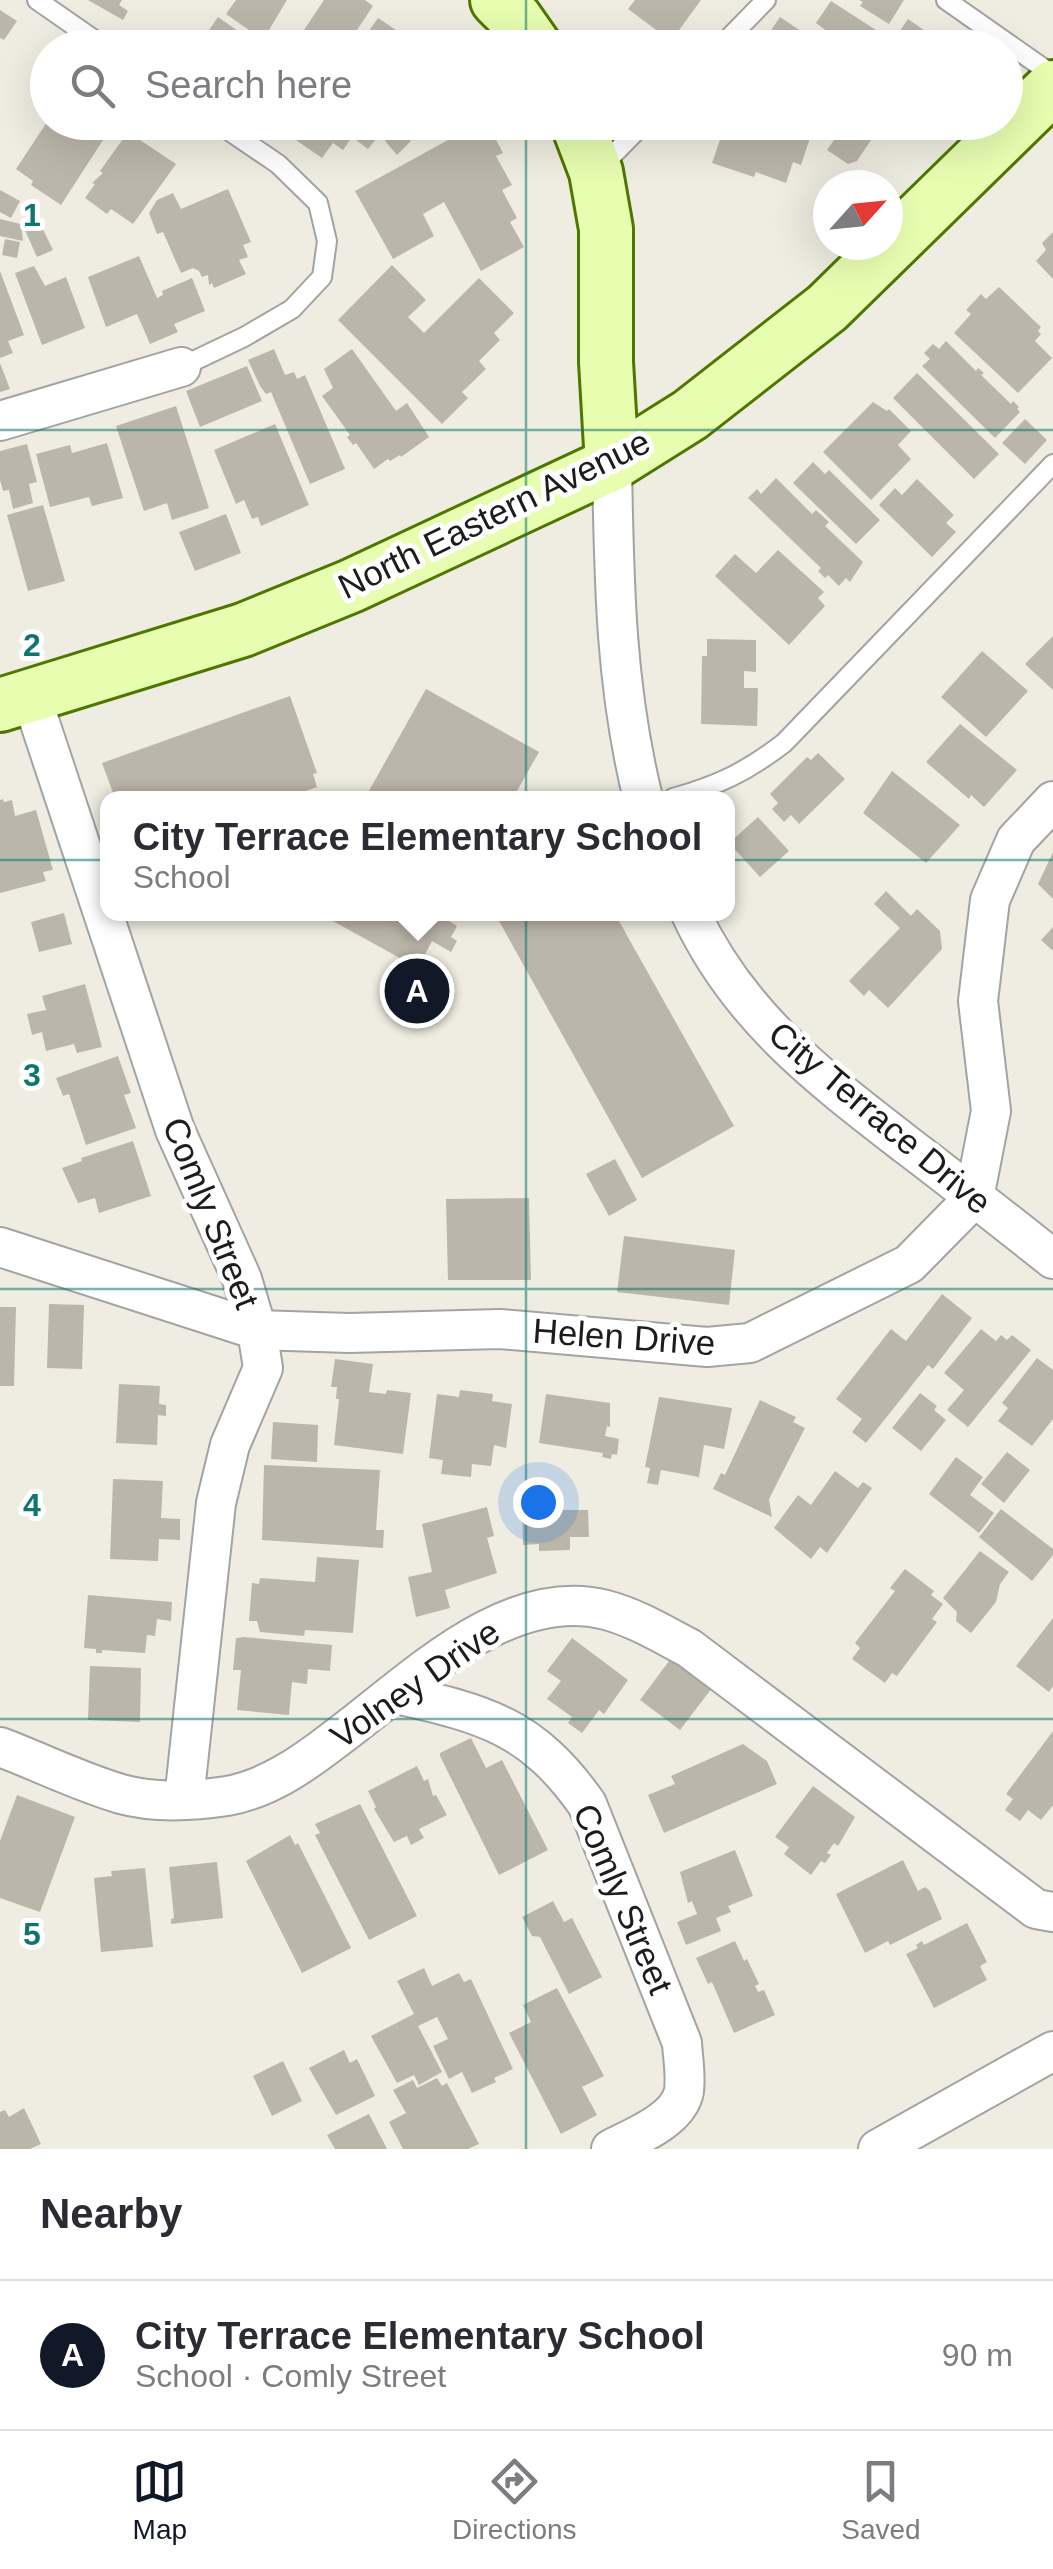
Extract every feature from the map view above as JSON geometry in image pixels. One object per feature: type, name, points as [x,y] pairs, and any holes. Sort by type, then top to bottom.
[{"type":"main road","points":[[496,0],[523,30]]},
{"type":"main road","name":"North Eastern Avenue","points":[[1023,116],[1053,87]]},
{"type":"main road","points":[[584,140],[596,172],[606,229],[606,362],[612,464]]},
{"type":"main road","name":"North Eastern Avenue","points":[[15,700],[243,630],[351,586],[612,464],[690,415],[828,308],[999,140]]},
{"type":"street","points":[[0,421],[181,367]]},
{"type":"street","points":[[612,464],[619,667],[629,738],[642,791]]},
{"type":"street","name":"Comly Street","points":[[15,700],[176,1130],[242,1279],[263,1368],[230,1445],[216,1503],[184,1800]]},
{"type":"street","points":[[974,1198],[991,1111],[978,1002],[990,900],[1016,840],[1053,801]]},
{"type":"street","name":"City Terrace Drive","points":[[694,921],[747,1006],[815,1074],[1053,1259]]},
{"type":"street","name":"Helen Drive","points":[[0,1247],[257,1330],[349,1333],[500,1329],[707,1347],[750,1343],[909,1264],[974,1198]]},
{"type":"street","name":"Volney Drive","points":[[0,1747],[124,1795],[184,1800],[231,1796],[271,1781],[309,1759],[487,1627],[522,1612],[562,1606],[603,1609],[640,1622],[689,1648],[1036,1909],[1053,1912]]},
{"type":"street","name":"Comly Street","points":[[396,1694],[463,1709],[501,1723],[564,1772],[587,1804],[682,2043],[683,2096],[668,2115],[644,2133],[610,2149]]},
{"type":"street","points":[[878,2149],[1053,2051]]},
{"type":"lane","points":[[37,0],[80,30]]},
{"type":"lane","points":[[737,30],[766,0]]},
{"type":"lane","points":[[946,0],[989,30]]},
{"type":"lane","points":[[1023,54],[1053,75]]},
{"type":"lane","points":[[181,367],[292,309],[322,277],[327,241],[318,203],[278,164],[243,140]]},
{"type":"lane","points":[[596,172],[627,140]]},
{"type":"lane","points":[[701,791],[749,770],[784,744],[1053,464]]},
{"type":"building","points":[[88,0],[122,0],[119,5],[128,11],[123,20]]},
{"type":"building","points":[[236,0],[287,0],[269,30],[249,30],[226,14]]},
{"type":"building","points":[[324,0],[365,0],[373,6],[357,30],[304,30]]},
{"type":"building","points":[[635,0],[701,0],[679,30],[656,30],[628,9]]},
{"type":"building","points":[[859,0],[904,0],[889,24],[860,6],[863,2]]},
{"type":"building","points":[[831,1],[876,30],[826,30],[816,23]]},
{"type":"building","points":[[0,10],[17,21],[4,40],[0,38]]},
{"type":"building","points":[[218,17],[236,30],[209,30]]},
{"type":"building","points":[[780,17],[799,30],[771,30]]},
{"type":"building","points":[[378,18],[396,30],[370,30]]},
{"type":"building","points":[[908,19],[924,30],[900,30]]},
{"type":"building","points":[[35,140],[103,140],[61,205],[31,185],[33,181],[16,169]]},
{"type":"building","points":[[122,140],[140,140],[176,164],[133,224],[111,209],[107,214],[85,198],[95,184],[92,183],[103,173],[100,171]]},
{"type":"building","points":[[296,140],[350,140],[343,150],[333,143],[322,158]]},
{"type":"building","points":[[356,140],[375,140],[368,149]]},
{"type":"building","points":[[410,140],[411,141],[397,155],[385,141]]},
{"type":"building","points":[[448,140],[496,140],[503,153],[496,156],[512,185],[502,190],[517,218],[510,222],[524,247],[481,271],[444,202],[423,214],[434,236],[393,259],[355,191]]},
{"type":"building","points":[[720,140],[809,140],[801,165],[793,162],[786,183],[712,163]]},
{"type":"building","points":[[834,140],[871,140],[857,161],[848,164],[827,150]]},
{"type":"building","points":[[228,189],[251,242],[243,245],[248,257],[239,260],[246,274],[214,288],[212,283],[209,285],[208,275],[202,277],[193,268],[181,273],[163,232],[157,234],[149,213],[157,200],[173,193],[181,209]]},
{"type":"building","points":[[0,190],[20,201],[11,218],[0,212]]},
{"type":"building","points":[[0,219],[21,224],[23,241],[0,236]]},
{"type":"building","points":[[39,221],[53,250],[37,257],[24,228]]},
{"type":"building","points":[[1053,232],[1053,279],[1036,261],[1046,250],[1042,243]]},
{"type":"building","points":[[5,239],[20,242],[17,258],[2,255]]},
{"type":"building","points":[[139,256],[157,298],[163,295],[162,291],[192,278],[205,311],[174,324],[178,332],[150,344],[137,314],[106,327],[88,277]]},
{"type":"building","points":[[392,265],[426,300],[408,317],[424,333],[479,278],[514,313],[494,333],[500,340],[479,361],[486,369],[462,392],[468,398],[442,424],[338,320]]},
{"type":"building","points":[[34,266],[45,286],[66,277],[85,328],[42,345],[15,273]]},
{"type":"building","points":[[0,271],[24,335],[8,341],[13,353],[0,358]]},
{"type":"building","points":[[999,287],[1041,327],[1035,341],[1052,358],[1018,393],[954,333],[971,314],[966,310],[981,294],[986,299]]},
{"type":"building","points":[[946,341],[976,371],[978,368],[984,373],[981,375],[1011,404],[1013,401],[1019,407],[1020,412],[995,438],[922,366],[930,359],[924,353],[933,344],[939,349]]},
{"type":"building","points":[[274,349],[285,375],[294,372],[297,379],[305,375],[345,469],[310,484],[271,392],[266,394],[260,386],[248,360]]},
{"type":"building","points":[[352,349],[396,411],[407,403],[429,437],[401,457],[388,459],[374,469],[356,443],[353,445],[347,437],[350,435],[322,396],[333,388],[324,369]]},
{"type":"building","points":[[0,363],[10,389],[0,392]]},
{"type":"building","points":[[247,366],[262,401],[200,427],[186,391]]},
{"type":"building","points":[[917,373],[999,454],[974,479],[893,398]]},
{"type":"building","points":[[873,402],[889,409],[911,431],[898,445],[911,459],[871,500],[823,452]]},
{"type":"building","points":[[176,406],[209,508],[172,520],[167,503],[144,511],[116,426]]},
{"type":"building","points":[[1025,419],[1047,440],[1025,464],[1002,443]]},
{"type":"building","points":[[275,424],[309,505],[261,526],[258,517],[252,519],[244,500],[236,504],[214,450]]},
{"type":"building","points":[[107,443],[123,498],[92,506],[89,497],[50,507],[36,454],[70,445],[72,453]]},
{"type":"building","points":[[27,444],[37,482],[29,484],[33,503],[13,509],[9,490],[3,491],[0,480],[0,451]]},
{"type":"building","points":[[813,462],[825,474],[829,470],[880,520],[856,544],[793,483]]},
{"type":"building","points":[[776,478],[812,514],[816,510],[829,522],[825,526],[863,562],[850,582],[846,578],[839,586],[828,575],[825,578],[818,571],[821,568],[748,498],[757,489],[761,494]]},
{"type":"building","points":[[917,479],[954,515],[946,523],[956,532],[932,557],[879,505],[895,488],[902,495]]},
{"type":"building","points":[[43,505],[65,581],[28,591],[7,515]]},
{"type":"building","points":[[226,514],[241,553],[195,571],[179,532]]},
{"type":"building","points":[[778,550],[824,592],[818,598],[825,606],[789,645],[715,576],[735,554],[756,573]]},
{"type":"building","points":[[1053,636],[1053,690],[1025,664]]},
{"type":"building","points":[[707,639],[756,640],[756,672],[744,671],[744,688],[758,688],[757,726],[701,724],[702,656],[707,656]]},
{"type":"building","points":[[982,651],[1028,691],[986,737],[941,697]]},
{"type":"building","points":[[426,689],[539,752],[517,791],[369,791]]},
{"type":"building","points":[[290,696],[317,773],[313,774],[317,787],[305,791],[112,791],[102,763]]},
{"type":"building","points":[[960,724],[1017,770],[984,807],[926,762]]},
{"type":"building","points":[[818,753],[845,779],[799,824],[791,815],[784,822],[772,809],[778,803],[770,794],[807,757],[811,760]]},
{"type":"building","points":[[892,771],[960,825],[926,863],[863,813]]},
{"type":"building","points":[[0,800],[12,800],[15,816],[36,810],[53,870],[43,872],[46,881],[0,893]]},
{"type":"building","points":[[758,817],[789,851],[760,877],[735,850],[735,838]]},
{"type":"building","points":[[1053,852],[1053,899],[1038,884]]},
{"type":"building","points":[[886,891],[911,916],[917,909],[940,931],[942,949],[888,1008],[869,990],[864,996],[849,981],[900,928],[874,904]]},
{"type":"building","points":[[64,913],[72,944],[39,952],[31,922]]},
{"type":"building","points":[[333,921],[449,921],[457,926],[451,937],[457,941],[451,952],[432,941],[418,968]]},
{"type":"building","points":[[499,921],[619,921],[734,1126],[642,1178]]},
{"type":"building","points":[[1053,927],[1053,951],[1041,940]]},
{"type":"building","points":[[85,984],[102,1047],[77,1053],[74,1044],[46,1051],[42,1032],[32,1035],[27,1014],[46,1010],[42,996]]},
{"type":"building","points":[[118,1056],[131,1093],[124,1095],[136,1128],[86,1145],[69,1094],[63,1096],[56,1078]]},
{"type":"building","points":[[133,1141],[151,1196],[99,1213],[95,1198],[78,1203],[62,1168]]},
{"type":"building","points":[[615,1159],[637,1200],[609,1216],[586,1174]]},
{"type":"building","points":[[529,1198],[531,1280],[448,1280],[446,1199]]},
{"type":"building","points":[[624,1236],[735,1250],[729,1305],[617,1292]]},
{"type":"building","points":[[942,1294],[972,1318],[933,1369],[928,1365],[866,1443],[852,1432],[862,1419],[836,1399],[891,1329],[906,1341]]},
{"type":"building","points":[[49,1304],[84,1305],[82,1369],[47,1368]]},
{"type":"building","points":[[0,1307],[16,1307],[14,1386],[0,1386]]},
{"type":"building","points":[[981,1329],[996,1341],[1001,1335],[1007,1340],[1012,1335],[1031,1350],[968,1427],[947,1410],[964,1390],[944,1373]]},
{"type":"building","points":[[1037,1358],[1053,1370],[1053,1419],[1032,1446],[998,1421],[1008,1408],[1002,1403]]},
{"type":"building","points":[[335,1359],[373,1364],[369,1392],[411,1393],[403,1454],[334,1445],[339,1399],[337,1387],[331,1387]]},
{"type":"building","points":[[119,1384],[160,1386],[159,1404],[166,1405],[166,1416],[158,1415],[157,1445],[116,1443]]},
{"type":"building","points":[[460,1390],[493,1394],[492,1401],[512,1404],[506,1448],[494,1445],[491,1466],[472,1464],[471,1477],[441,1474],[443,1460],[429,1458],[437,1394],[459,1397]]},
{"type":"building","points":[[920,1393],[937,1406],[934,1410],[946,1420],[921,1451],[892,1428]]},
{"type":"building","points":[[546,1394],[610,1403],[610,1427],[607,1426],[605,1436],[619,1439],[617,1455],[612,1454],[611,1459],[602,1457],[603,1453],[539,1443]]},
{"type":"building","points":[[659,1397],[732,1408],[724,1449],[704,1445],[699,1477],[661,1470],[658,1485],[647,1483],[650,1468],[645,1467]]},
{"type":"building","points":[[760,1400],[796,1417],[793,1422],[805,1428],[769,1499],[772,1517],[713,1489],[721,1473],[725,1475]]},
{"type":"building","points":[[273,1422],[318,1425],[317,1462],[271,1459]]},
{"type":"building","points":[[1007,1452],[1030,1470],[1004,1503],[981,1484]]},
{"type":"building","points":[[956,1457],[983,1477],[970,1495],[994,1513],[979,1533],[929,1494]]},
{"type":"building","points":[[264,1465],[380,1470],[376,1530],[384,1530],[383,1548],[262,1540]]},
{"type":"building","points":[[835,1471],[858,1488],[863,1482],[872,1488],[827,1553],[820,1547],[811,1559],[774,1528],[798,1495],[811,1505]]},
{"type":"building","points":[[113,1479],[163,1481],[161,1518],[180,1519],[180,1540],[159,1539],[158,1561],[110,1559]]},
{"type":"building","points":[[522,1492],[544,1492],[544,1510],[588,1510],[589,1537],[570,1537],[570,1550],[539,1551],[539,1544],[523,1545]]},
{"type":"building","points":[[487,1507],[494,1536],[487,1538],[497,1573],[445,1590],[450,1608],[416,1617],[408,1577],[432,1572],[422,1524]]},
{"type":"building","points":[[1001,1509],[1053,1549],[1053,1555],[1032,1581],[979,1537]]},
{"type":"building","points":[[980,1551],[1009,1572],[1000,1584],[996,1602],[971,1633],[956,1621],[957,1612],[943,1598]]},
{"type":"building","points":[[317,1557],[359,1560],[353,1633],[305,1630],[304,1636],[260,1632],[257,1621],[249,1621],[252,1583],[259,1584],[260,1578],[315,1582]]},
{"type":"building","points":[[905,1569],[934,1591],[931,1595],[943,1604],[932,1619],[937,1622],[897,1676],[892,1673],[885,1683],[852,1659],[860,1648],[855,1643],[895,1591],[890,1588]]},
{"type":"building","points":[[88,1595],[172,1602],[171,1621],[157,1619],[155,1636],[147,1635],[145,1653],[96,1653],[96,1649],[84,1648]]},
{"type":"building","points":[[1053,1618],[1053,1686],[1049,1692],[1016,1666]]},
{"type":"building","points":[[236,1638],[332,1645],[330,1671],[308,1669],[307,1684],[292,1682],[289,1715],[237,1710],[241,1670],[233,1670]]},
{"type":"building","points":[[572,1638],[628,1680],[604,1714],[599,1710],[582,1733],[568,1723],[572,1717],[547,1699],[561,1681],[547,1671]]},
{"type":"building","points":[[672,1657],[712,1688],[680,1730],[640,1700]]},
{"type":"building","points":[[90,1666],[141,1668],[140,1722],[88,1720]]},
{"type":"building","points":[[1053,1731],[1053,1805],[1041,1820],[1028,1810],[1020,1821],[1005,1810],[1013,1799],[1006,1794]]},
{"type":"building","points":[[471,1738],[486,1768],[502,1760],[548,1850],[499,1875],[440,1756]]},
{"type":"building","points":[[743,1744],[767,1761],[777,1784],[664,1833],[648,1795],[675,1784],[671,1776]]},
{"type":"building","points":[[417,1766],[447,1815],[419,1829],[424,1838],[411,1845],[407,1836],[394,1842],[368,1791]]},
{"type":"building","points":[[813,1786],[855,1817],[838,1846],[834,1843],[827,1853],[831,1855],[811,1875],[784,1854],[789,1847],[775,1837]]},
{"type":"building","points":[[17,1795],[75,1817],[40,1912],[0,1898],[0,1841]]},
{"type":"building","points":[[360,1804],[417,1916],[369,1940],[315,1835],[320,1833],[315,1824]]},
{"type":"building","points":[[290,1835],[295,1845],[298,1843],[351,1948],[302,1973],[246,1861]]},
{"type":"building","points":[[735,1850],[753,1896],[728,1906],[731,1912],[716,1918],[721,1931],[686,1945],[677,1922],[697,1914],[692,1901],[688,1903],[680,1872]]},
{"type":"building","points":[[903,1860],[918,1891],[925,1887],[930,1891],[942,1919],[865,1953],[836,1894]]},
{"type":"building","points":[[217,1862],[223,1918],[171,1924],[174,1918],[169,1867]]},
{"type":"building","points":[[145,1868],[153,1947],[101,1952],[94,1878],[112,1876],[111,1871]]},
{"type":"building","points":[[553,1901],[564,1922],[572,1918],[602,1977],[569,1994],[540,1937],[532,1936],[522,1917]]},
{"type":"building","points":[[967,1923],[987,1962],[980,1966],[987,1980],[934,2008],[906,1954],[922,1941],[924,1945]]},
{"type":"building","points":[[735,1941],[759,1984],[755,1986],[758,1992],[764,1990],[775,2015],[734,2033],[712,1982],[708,1984],[696,1958]]},
{"type":"building","points":[[424,1968],[432,1986],[459,1973],[464,1982],[471,1979],[513,2069],[494,2078],[496,2082],[472,2093],[462,2072],[449,2079],[433,2046],[448,2039],[437,2017],[418,2026],[442,2072],[419,2085],[414,2075],[397,2083],[371,2036],[414,2014],[397,1981]]},
{"type":"building","points":[[557,1988],[604,2076],[582,2087],[597,2115],[561,2134],[509,2033],[531,2022],[523,2005]]},
{"type":"building","points":[[344,2050],[350,2063],[357,2059],[375,2096],[336,2115],[309,2068]]},
{"type":"building","points":[[283,2061],[302,2101],[272,2116],[253,2076]]},
{"type":"building","points":[[437,2078],[442,2086],[447,2083],[479,2144],[468,2149],[403,2149],[389,2122],[406,2113],[393,2090],[413,2080],[417,2088]]},
{"type":"building","points":[[24,2108],[41,2144],[30,2149],[0,2149],[0,2112],[5,2110],[9,2117]]},
{"type":"building","points":[[369,2114],[387,2149],[335,2149],[327,2135]]},
{"type":"place","name":"City Terrace Elementary School","points":[[417,991]]}]
